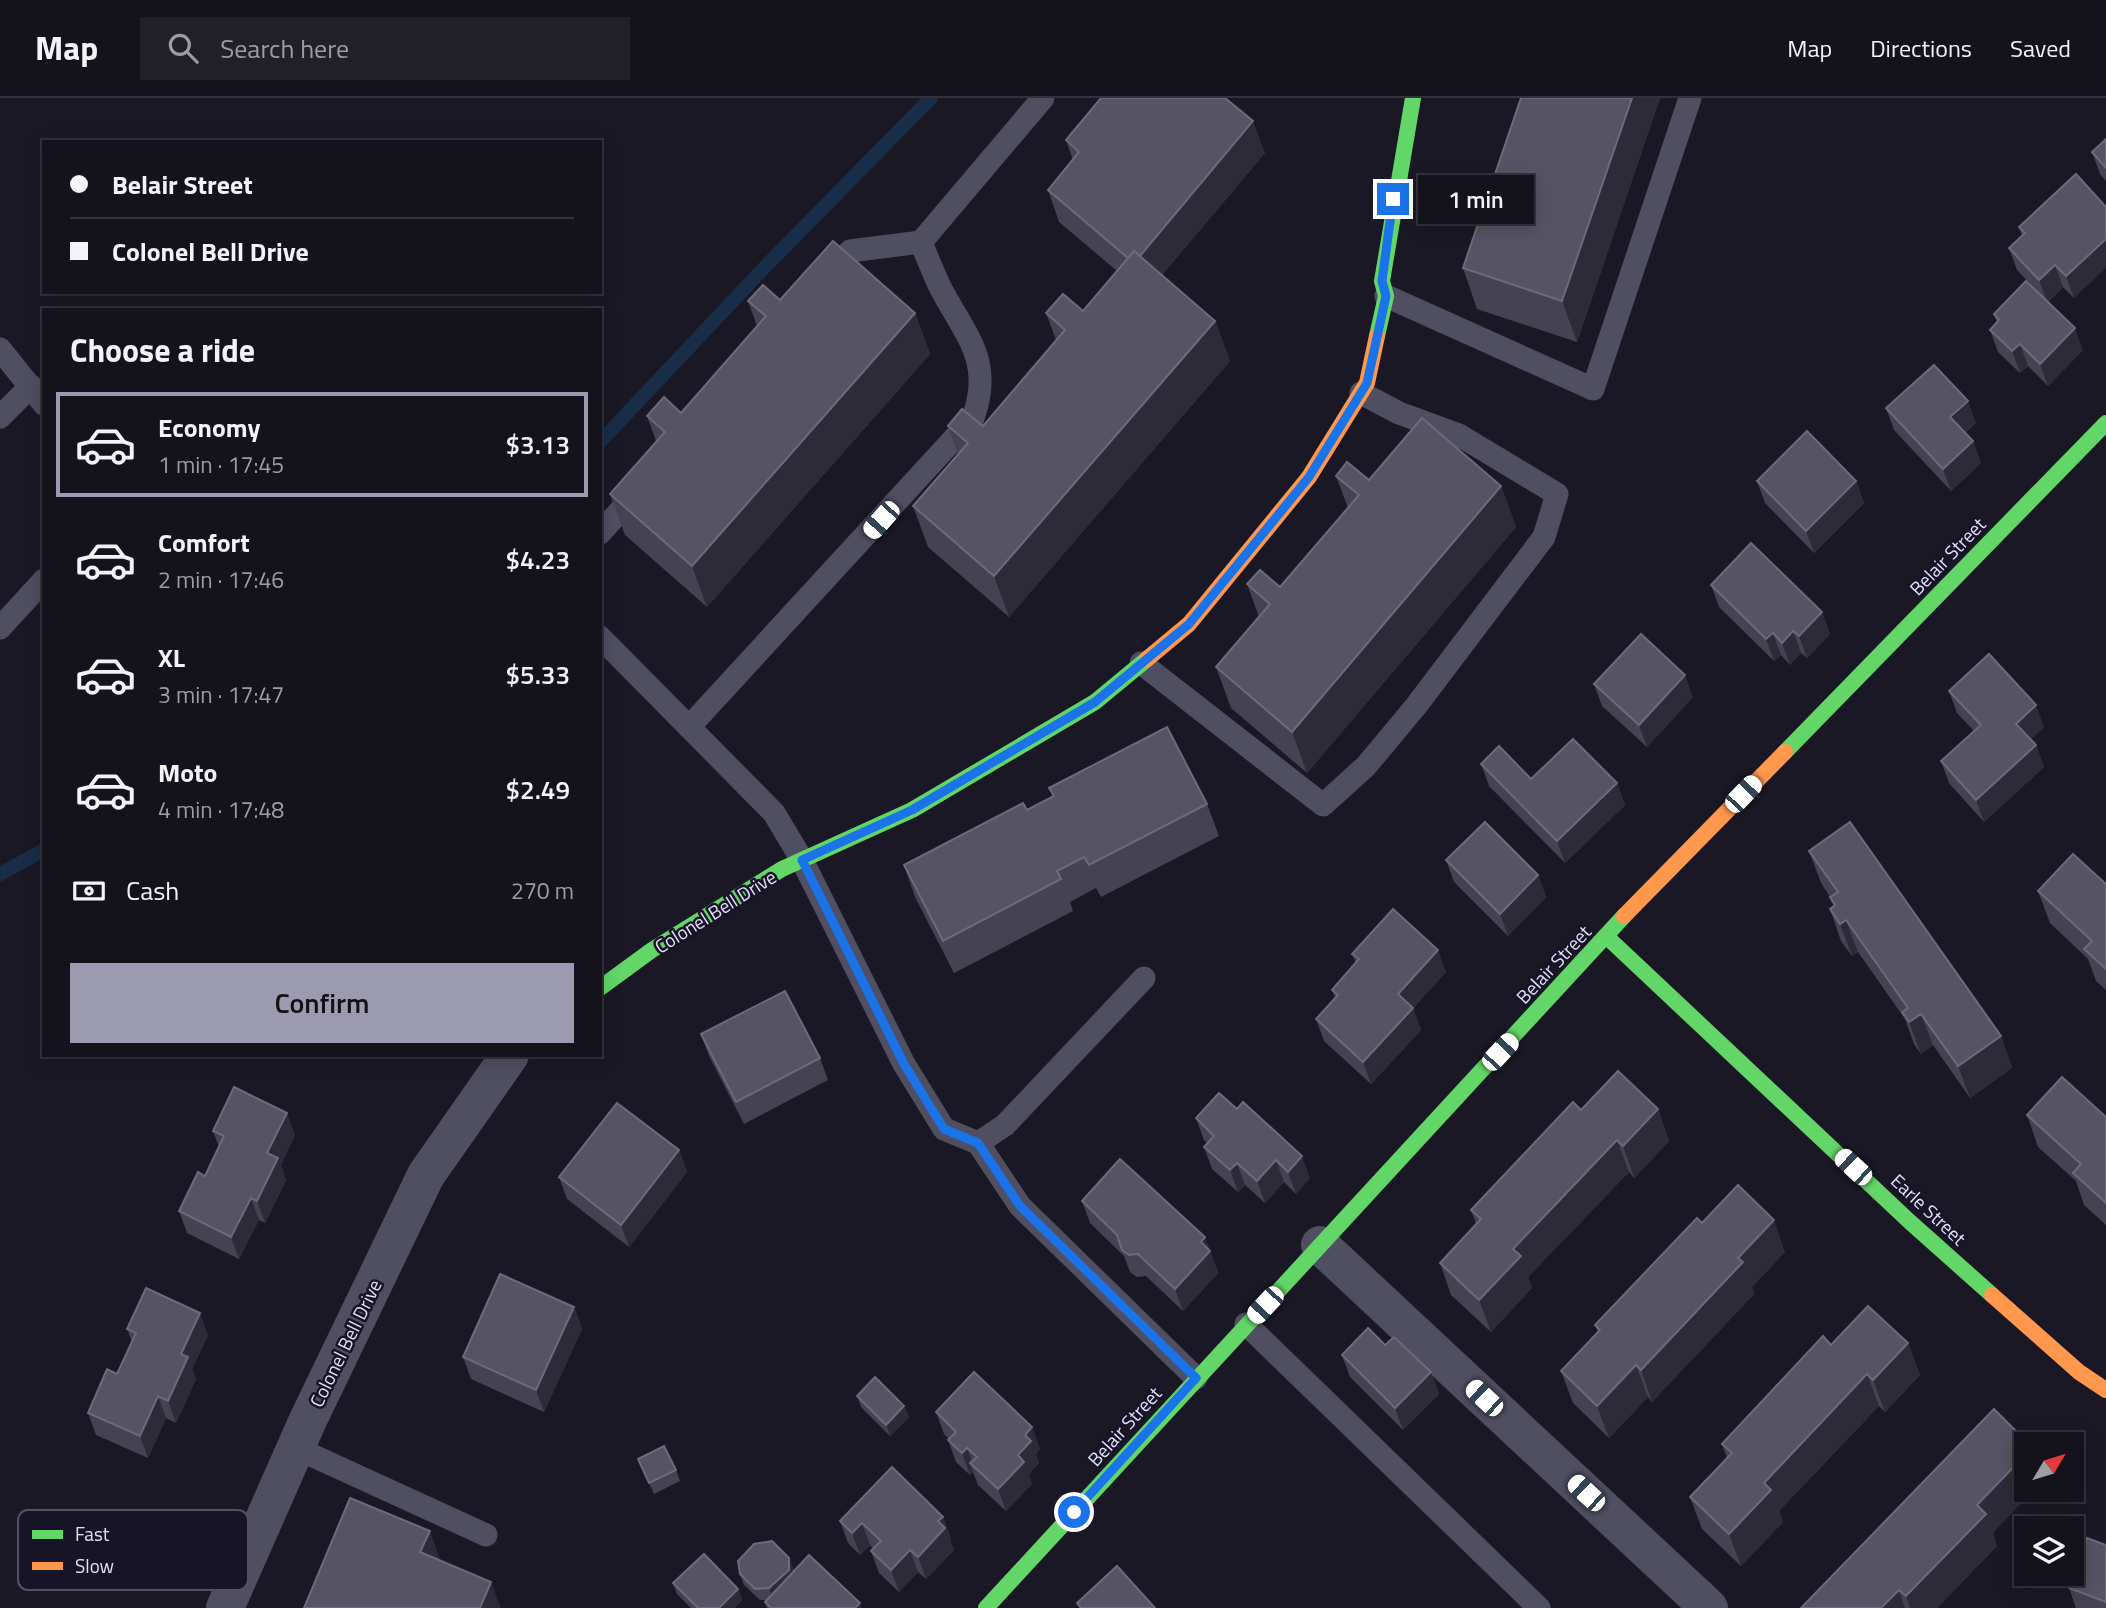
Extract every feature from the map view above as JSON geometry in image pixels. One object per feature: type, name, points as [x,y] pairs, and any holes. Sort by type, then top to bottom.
[{"type":"street","name":"Colonel Bell Drive","points":[[602,987],[652,950],[782,869],[912,810],[1095,702],[1189,624],[1309,477],[1367,383],[1386,296],[1382,281],[1413,98]]},
{"type":"street","name":"Belair Street","points":[[986,1608],[1196,1378],[1607,937],[2106,423]]},
{"type":"street","name":"Earle Street","points":[[1607,937],[1910,1222],[2080,1372],[2106,1391]]},
{"type":"street","name":"Colonel Bell Drive","points":[[248,1556],[296,1448],[426,1175],[509,1057]]},
{"type":"street","points":[[1320,1245],[1709,1608]]},
{"type":"street","name":"Colonel Bell Drive","points":[[225,1608],[233,1590]]},
{"type":"lane","points":[[816,290],[850,251],[920,242],[1043,98]]},
{"type":"lane","points":[[1386,296],[1593,389],[1690,98]]},
{"type":"lane","points":[[689,727],[973,418],[981,394],[981,371],[974,344],[941,287],[920,242]]},
{"type":"lane","points":[[0,349],[38,395],[0,417]]},
{"type":"lane","points":[[1141,663],[1323,805],[1366,766],[1416,706],[1544,537],[1557,494],[1460,435],[1399,413],[1361,393]]},
{"type":"lane","points":[[602,531],[656,470]]},
{"type":"lane","points":[[0,628],[42,582]]},
{"type":"lane","points":[[602,639],[774,813],[802,860],[904,1064],[944,1129],[978,1143],[1020,1206],[1196,1378]]},
{"type":"lane","points":[[978,1143],[1005,1125],[1143,978]]},
{"type":"lane","points":[[1247,1324],[1539,1608]]},
{"type":"lane","points":[[296,1448],[486,1535]]},
{"type":"building","points":[[1101,98],[1225,98],[1253,121],[1140,256],[1134,251],[1128,258],[1048,190],[1079,152],[1066,140]]},
{"type":"building","points":[[1521,98],[1632,98],[1562,301],[1463,268]]},
{"type":"building","points":[[2106,139],[2106,168],[2092,152]]},
{"type":"building","points":[[2076,174],[2106,207],[2106,239],[2066,276],[2055,265],[2039,280],[2009,248],[2025,233],[2019,227]]},
{"type":"building","points":[[833,241],[915,313],[692,566],[610,494],[665,432],[647,416],[664,397],[681,413],[766,316],[748,301],[763,285],[780,300]]},
{"type":"building","points":[[1134,251],[1215,321],[994,576],[913,506],[968,443],[948,426],[962,409],[983,426],[1065,330],[1046,313],[1063,294],[1083,311]]},
{"type":"building","points":[[2026,281],[2075,328],[2040,364],[2020,344],[2012,351],[1990,330],[1999,320],[1994,314]]},
{"type":"building","points":[[1934,365],[1968,401],[1950,417],[1973,441],[1943,469],[1886,408]]},
{"type":"building","points":[[1422,418],[1501,486],[1292,732],[1216,667],[1270,604],[1247,584],[1260,570],[1280,587],[1359,495],[1336,476],[1347,462],[1369,480]]},
{"type":"building","points":[[1807,431],[1856,481],[1806,531],[1757,481]]},
{"type":"building","points":[[1751,543],[1822,612],[1799,636],[1793,631],[1782,643],[1773,633],[1766,639],[1711,585]]},
{"type":"building","points":[[1641,634],[1685,675],[1639,725],[1594,684]]},
{"type":"building","points":[[1989,654],[2036,705],[2016,724],[2036,745],[1976,800],[1941,761],[1981,725],[1949,691]]},
{"type":"building","points":[[1167,727],[1207,804],[1089,865],[1084,857],[1057,871],[1061,879],[943,941],[904,865],[1023,803],[1027,810],[1054,796],[1049,788]]},
{"type":"building","points":[[1573,739],[1617,783],[1557,841],[1481,764],[1499,746],[1531,779]]},
{"type":"building","points":[[1485,822],[1538,875],[1500,914],[1446,860]]},
{"type":"building","points":[[1850,822],[2001,1036],[1958,1066],[1921,1014],[1909,1022],[1902,1012],[1908,1008],[1846,920],[1840,924],[1830,909],[1835,905],[1830,897],[1838,892],[1809,851]]},
{"type":"building","points":[[2073,854],[2106,884],[2106,969],[2084,949],[2092,941],[2038,891]]},
{"type":"building","points":[[1393,909],[1438,950],[1398,994],[1413,1008],[1363,1062],[1316,1019],[1338,995],[1332,990],[1359,959],[1352,954]]},
{"type":"building","points":[[785,991],[820,1058],[736,1102],[701,1034]]},
{"type":"building","points":[[1618,1071],[1658,1109],[1623,1146],[1617,1140],[1513,1249],[1521,1256],[1479,1300],[1440,1263],[1481,1219],[1471,1210],[1573,1102],[1581,1110]]},
{"type":"building","points":[[2062,1077],[2106,1117],[2106,1203],[2073,1173],[2081,1164],[2027,1115]]},
{"type":"building","points":[[234,1087],[287,1113],[267,1153],[278,1158],[257,1201],[251,1198],[231,1237],[179,1211],[198,1172],[205,1176],[224,1136],[213,1131]]},
{"type":"building","points":[[1219,1093],[1237,1109],[1243,1102],[1302,1156],[1288,1172],[1276,1160],[1257,1181],[1237,1163],[1230,1170],[1204,1147],[1214,1136],[1196,1118]]},
{"type":"building","points":[[617,1103],[679,1150],[621,1225],[559,1177]]},
{"type":"building","points":[[1120,1159],[1205,1237],[1201,1242],[1210,1251],[1175,1289],[1138,1254],[1129,1255],[1122,1250],[1117,1235],[1082,1201]]},
{"type":"building","points":[[1738,1185],[1774,1220],[1738,1258],[1743,1262],[1641,1370],[1636,1365],[1597,1406],[1561,1371],[1600,1330],[1595,1325],[1697,1218],[1702,1223]]},
{"type":"building","points":[[500,1274],[574,1307],[536,1390],[463,1357]]},
{"type":"building","points":[[146,1288],[200,1313],[181,1354],[188,1357],[168,1401],[158,1396],[140,1436],[88,1413],[107,1369],[117,1374],[136,1333],[127,1329]]},
{"type":"building","points":[[1868,1306],[1908,1343],[1873,1380],[1867,1374],[1764,1483],[1771,1490],[1729,1534],[1690,1497],[1732,1453],[1722,1444],[1823,1336],[1831,1345]]},
{"type":"building","points":[[1368,1328],[1385,1345],[1394,1337],[1431,1372],[1395,1408],[1342,1355]]},
{"type":"building","points":[[974,1372],[1032,1427],[1025,1435],[1031,1441],[1018,1455],[1024,1462],[998,1489],[970,1463],[977,1457],[967,1448],[962,1453],[948,1440],[956,1432],[936,1412]]},
{"type":"building","points":[[875,1377],[904,1406],[886,1425],[857,1396]]},
{"type":"building","points":[[1994,1409],[2017,1432],[2014,1432],[2014,1466],[1977,1505],[1986,1514],[1906,1596],[1899,1590],[1881,1608],[1801,1608]]},
{"type":"building","points":[[664,1446],[676,1470],[649,1483],[638,1459]]},
{"type":"building","points":[[892,1467],[943,1517],[938,1521],[945,1528],[918,1557],[910,1550],[891,1570],[871,1551],[881,1541],[862,1523],[852,1533],[840,1521]]},
{"type":"building","points":[[350,1498],[430,1531],[420,1552],[491,1582],[480,1608],[304,1608]]},
{"type":"building","points":[[2087,1538],[2106,1545],[2106,1602],[2069,1588],[2084,1586],[2084,1546]]},
{"type":"building","points":[[772,1541],[789,1558],[789,1570],[769,1588],[755,1589],[740,1574],[738,1561],[754,1544]]},
{"type":"building","points":[[704,1554],[738,1589],[719,1608],[698,1608],[673,1583]]},
{"type":"building","points":[[809,1555],[860,1603],[855,1608],[771,1608],[765,1602]]},
{"type":"building","points":[[1117,1566],[1155,1608],[1081,1608],[1077,1603]]},
{"type":"waterway","points":[[602,440],[762,270],[931,98]]},
{"type":"waterway","points":[[0,874],[42,851]]},
{"type":"traffic: fast","points":[[1377,336],[1386,296],[1382,281],[1413,98]]},
{"type":"traffic: fast","points":[[1785,752],[2106,423]]},
{"type":"traffic: fast","points":[[602,987],[652,950],[782,869],[912,810],[1095,702],[1147,659]]},
{"type":"traffic: fast","points":[[986,1608],[1624,916]]},
{"type":"traffic: fast","points":[[1607,937],[1910,1222],[1992,1295]]},
{"type":"traffic: slow","points":[[1147,659],[1189,624],[1309,477],[1367,383],[1377,336]]},
{"type":"traffic: slow","points":[[1624,916],[1785,752]]},
{"type":"traffic: slow","points":[[1992,1295],[2079,1372],[2106,1390]]},
{"type":"route","points":[[1074,1512],[1196,1378],[1020,1206],[978,1143],[944,1129],[904,1064],[802,860],[912,810],[1095,702],[1189,624],[1309,477],[1367,383],[1386,296],[1382,281],[1393,199]]}]
